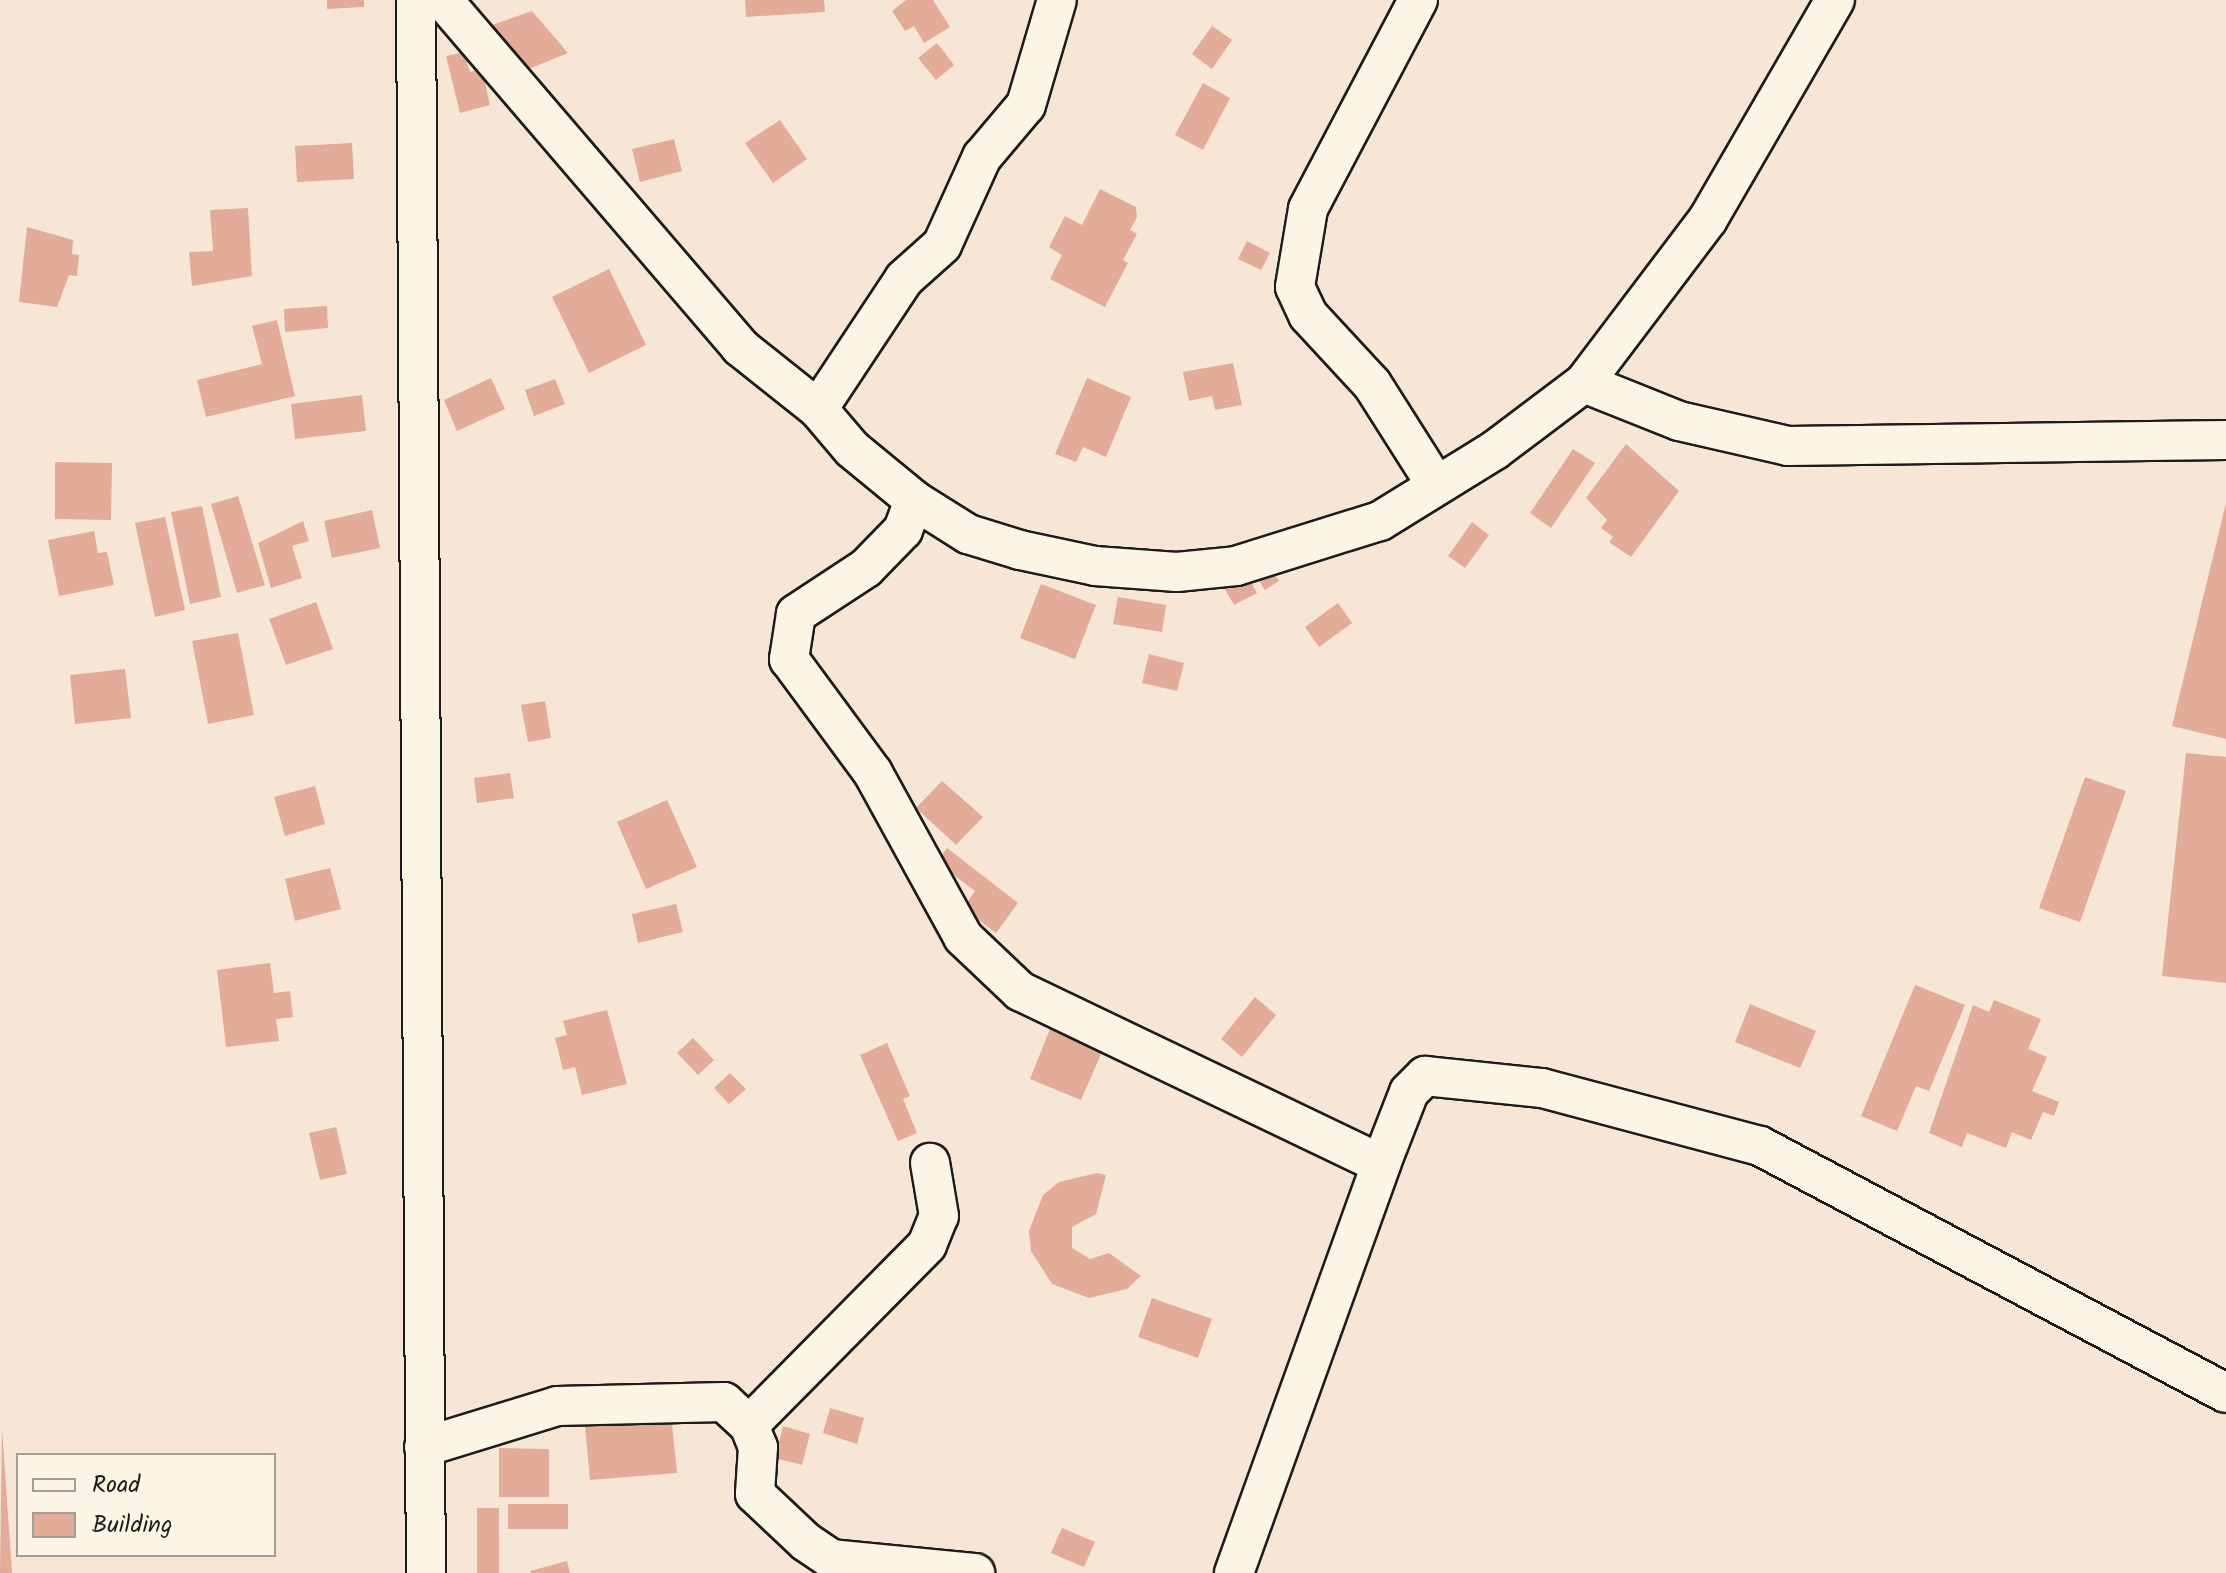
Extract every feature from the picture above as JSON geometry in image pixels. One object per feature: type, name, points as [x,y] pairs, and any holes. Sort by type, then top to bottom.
[{"type":"street","points":[[416,0],[426,1573]]},
{"type":"street","points":[[443,0],[740,347],[818,409],[852,449],[914,500],[968,534],[1020,550],[1095,566],[1177,572],[1236,566],[1324,544],[1380,521],[1584,383],[1708,219],[1835,0]]},
{"type":"street","points":[[818,409],[904,279],[942,245],[982,157],[1026,105],[1057,0]]},
{"type":"street","points":[[1418,0],[1308,209],[1295,287],[1308,315],[1372,384],[1436,485]]},
{"type":"street","points":[[1584,383],[1679,421],[1788,446],[2226,440]]},
{"type":"street","points":[[914,500],[903,530],[866,568],[796,614],[789,659],[873,773],[963,937],[1020,991],[1381,1164]]},
{"type":"street","points":[[1234,1573],[1381,1164],[1409,1092],[1425,1076],[1542,1088],[1745,1142],[2226,1393]]},
{"type":"street","points":[[749,1425],[927,1245],[939,1216],[930,1163]]},
{"type":"street","points":[[424,1447],[557,1406],[724,1402],[749,1425],[758,1447],[755,1494],[831,1559],[975,1573]]},
{"type":"building","points":[[327,0],[364,0],[364,7],[327,9]]},
{"type":"building","points":[[745,0],[824,0],[825,12],[746,17]]},
{"type":"building","points":[[906,0],[933,0],[950,27],[924,43],[914,26],[905,31],[892,11]]},
{"type":"building","points":[[532,11],[568,53],[526,70],[486,27]]},
{"type":"building","points":[[1212,26],[1232,40],[1212,69],[1192,54]]},
{"type":"building","points":[[937,43],[954,65],[936,80],[918,58]]},
{"type":"building","points":[[464,52],[470,72],[482,69],[490,105],[460,113],[446,56]]},
{"type":"building","points":[[1203,83],[1230,98],[1203,150],[1175,135]]},
{"type":"building","points":[[780,120],[807,159],[773,183],[745,143]]},
{"type":"building","points":[[674,139],[682,171],[640,182],[632,149]]},
{"type":"building","points":[[352,143],[354,179],[297,182],[295,146]]},
{"type":"building","points":[[1100,189],[1136,207],[1137,217],[1130,230],[1137,234],[1123,260],[1128,263],[1105,307],[1050,279],[1062,255],[1049,247],[1065,216],[1082,225]]},
{"type":"building","points":[[248,208],[252,276],[192,286],[189,252],[213,251],[210,210]]},
{"type":"building","points":[[27,227],[73,240],[72,254],[79,255],[77,276],[69,275],[57,307],[19,302]]},
{"type":"building","points":[[1247,241],[1270,253],[1261,270],[1238,259]]},
{"type":"building","points":[[609,269],[646,345],[589,373],[552,297]]},
{"type":"building","points":[[327,306],[328,328],[285,332],[284,309]]},
{"type":"building","points":[[277,320],[295,396],[206,417],[197,380],[262,364],[252,326]]},
{"type":"building","points":[[1233,363],[1242,405],[1215,410],[1212,396],[1189,401],[1183,372]]},
{"type":"building","points":[[491,378],[505,409],[457,431],[444,400]]},
{"type":"building","points":[[1087,378],[1131,397],[1106,457],[1083,447],[1076,462],[1055,454]]},
{"type":"building","points":[[555,379],[565,404],[534,416],[525,390]]},
{"type":"building","points":[[362,395],[366,431],[295,439],[291,404]]},
{"type":"building","points":[[1626,444],[1679,491],[1631,557],[1609,542],[1613,537],[1601,528],[1607,520],[1586,498]]},
{"type":"building","points":[[1573,449],[1595,463],[1551,528],[1530,513]]},
{"type":"building","points":[[55,462],[112,463],[111,520],[55,519]]},
{"type":"building","points":[[238,496],[265,585],[237,593],[211,504]]},
{"type":"building","points":[[2226,503],[2226,739],[2172,726]]},
{"type":"building","points":[[202,506],[221,597],[190,604],[171,512]]},
{"type":"building","points":[[372,510],[380,548],[332,558],[324,521]]},
{"type":"building","points":[[165,517],[185,610],[155,617],[135,523]]},
{"type":"building","points":[[303,521],[309,541],[292,546],[302,578],[271,588],[258,543]]},
{"type":"building","points":[[1472,522],[1489,535],[1465,568],[1448,556]]},
{"type":"building","points":[[94,531],[98,553],[107,552],[114,585],[59,596],[48,540]]},
{"type":"building","points":[[1265,561],[1279,581],[1265,590],[1252,569]]},
{"type":"building","points":[[1246,572],[1257,593],[1234,605],[1222,584]]},
{"type":"building","points":[[1041,584],[1096,605],[1075,659],[1020,638]]},
{"type":"building","points":[[1118,597],[1166,605],[1162,632],[1113,624]]},
{"type":"building","points":[[316,602],[333,649],[286,665],[269,619]]},
{"type":"building","points":[[1338,603],[1352,623],[1319,647],[1305,627]]},
{"type":"building","points":[[238,633],[254,715],[208,724],[192,641]]},
{"type":"building","points":[[1149,654],[1184,663],[1177,691],[1142,683]]},
{"type":"building","points":[[125,669],[131,718],[75,724],[70,675]]},
{"type":"building","points":[[545,701],[551,738],[528,742],[521,705]]},
{"type":"building","points":[[2186,753],[2226,757],[2226,983],[2162,976]]},
{"type":"building","points":[[510,773],[514,798],[477,803],[474,778]]},
{"type":"building","points":[[2085,777],[2126,791],[2080,922],[2039,908]]},
{"type":"building","points":[[942,781],[983,817],[956,845],[916,808]]},
{"type":"building","points":[[315,786],[325,824],[285,836],[274,797]]},
{"type":"building","points":[[667,800],[697,867],[646,889],[617,822]]},
{"type":"building","points":[[947,848],[1018,903],[996,933],[963,908],[975,891],[937,862]]},
{"type":"building","points":[[330,868],[341,909],[295,921],[285,879]]},
{"type":"building","points":[[676,904],[683,932],[638,943],[632,914]]},
{"type":"building","points":[[270,963],[274,993],[290,991],[293,1017],[276,1019],[279,1041],[226,1047],[217,970]]},
{"type":"building","points":[[1915,985],[1965,1005],[1929,1091],[1916,1086],[1897,1131],[1861,1116]]},
{"type":"building","points":[[1255,997],[1276,1015],[1242,1057],[1221,1039]]},
{"type":"building","points":[[1994,1000],[2041,1019],[2028,1049],[2047,1057],[2032,1091],[2059,1102],[2054,1116],[2043,1112],[2031,1140],[2012,1132],[2006,1148],[1967,1133],[1962,1147],[1929,1133],[1973,1005],[1989,1012]]},
{"type":"building","points":[[1750,1004],[1816,1031],[1800,1068],[1735,1042]]},
{"type":"building","points":[[607,1010],[627,1084],[582,1095],[575,1067],[563,1070],[555,1038],[567,1035],[563,1021]]},
{"type":"building","points":[[1052,1024],[1105,1045],[1081,1100],[1030,1079]]},
{"type":"building","points":[[693,1038],[714,1060],[698,1075],[677,1053]]},
{"type":"building","points":[[887,1043],[910,1096],[903,1099],[917,1133],[898,1141],[860,1055]]},
{"type":"building","points":[[730,1073],[746,1089],[729,1104],[714,1088]]},
{"type":"building","points":[[336,1127],[347,1174],[320,1180],[309,1133]]},
{"type":"building","points":[[1097,1173],[1106,1175],[1096,1214],[1072,1227],[1072,1248],[1090,1259],[1109,1253],[1141,1276],[1127,1289],[1089,1298],[1052,1284],[1031,1251],[1029,1231],[1043,1195],[1059,1182]]},
{"type":"building","points":[[1152,1298],[1212,1319],[1198,1358],[1138,1337]]},
{"type":"building","points":[[830,1408],[864,1418],[857,1444],[823,1433]]},
{"type":"building","points":[[584,1415],[664,1416],[665,1425],[672,1424],[677,1473],[590,1480]]},
{"type":"building","points":[[783,1426],[810,1434],[802,1465],[775,1458]]},
{"type":"building","points":[[2,1429],[12,1573],[0,1573]]},
{"type":"building","points":[[499,1448],[549,1449],[549,1497],[499,1497]]},
{"type":"building","points":[[508,1504],[568,1504],[568,1529],[508,1529]]},
{"type":"building","points":[[477,1508],[499,1508],[499,1573],[477,1573]]},
{"type":"building","points":[[1062,1528],[1095,1542],[1084,1567],[1051,1553]]},
{"type":"building","points":[[567,1561],[570,1573],[530,1571]]}]
